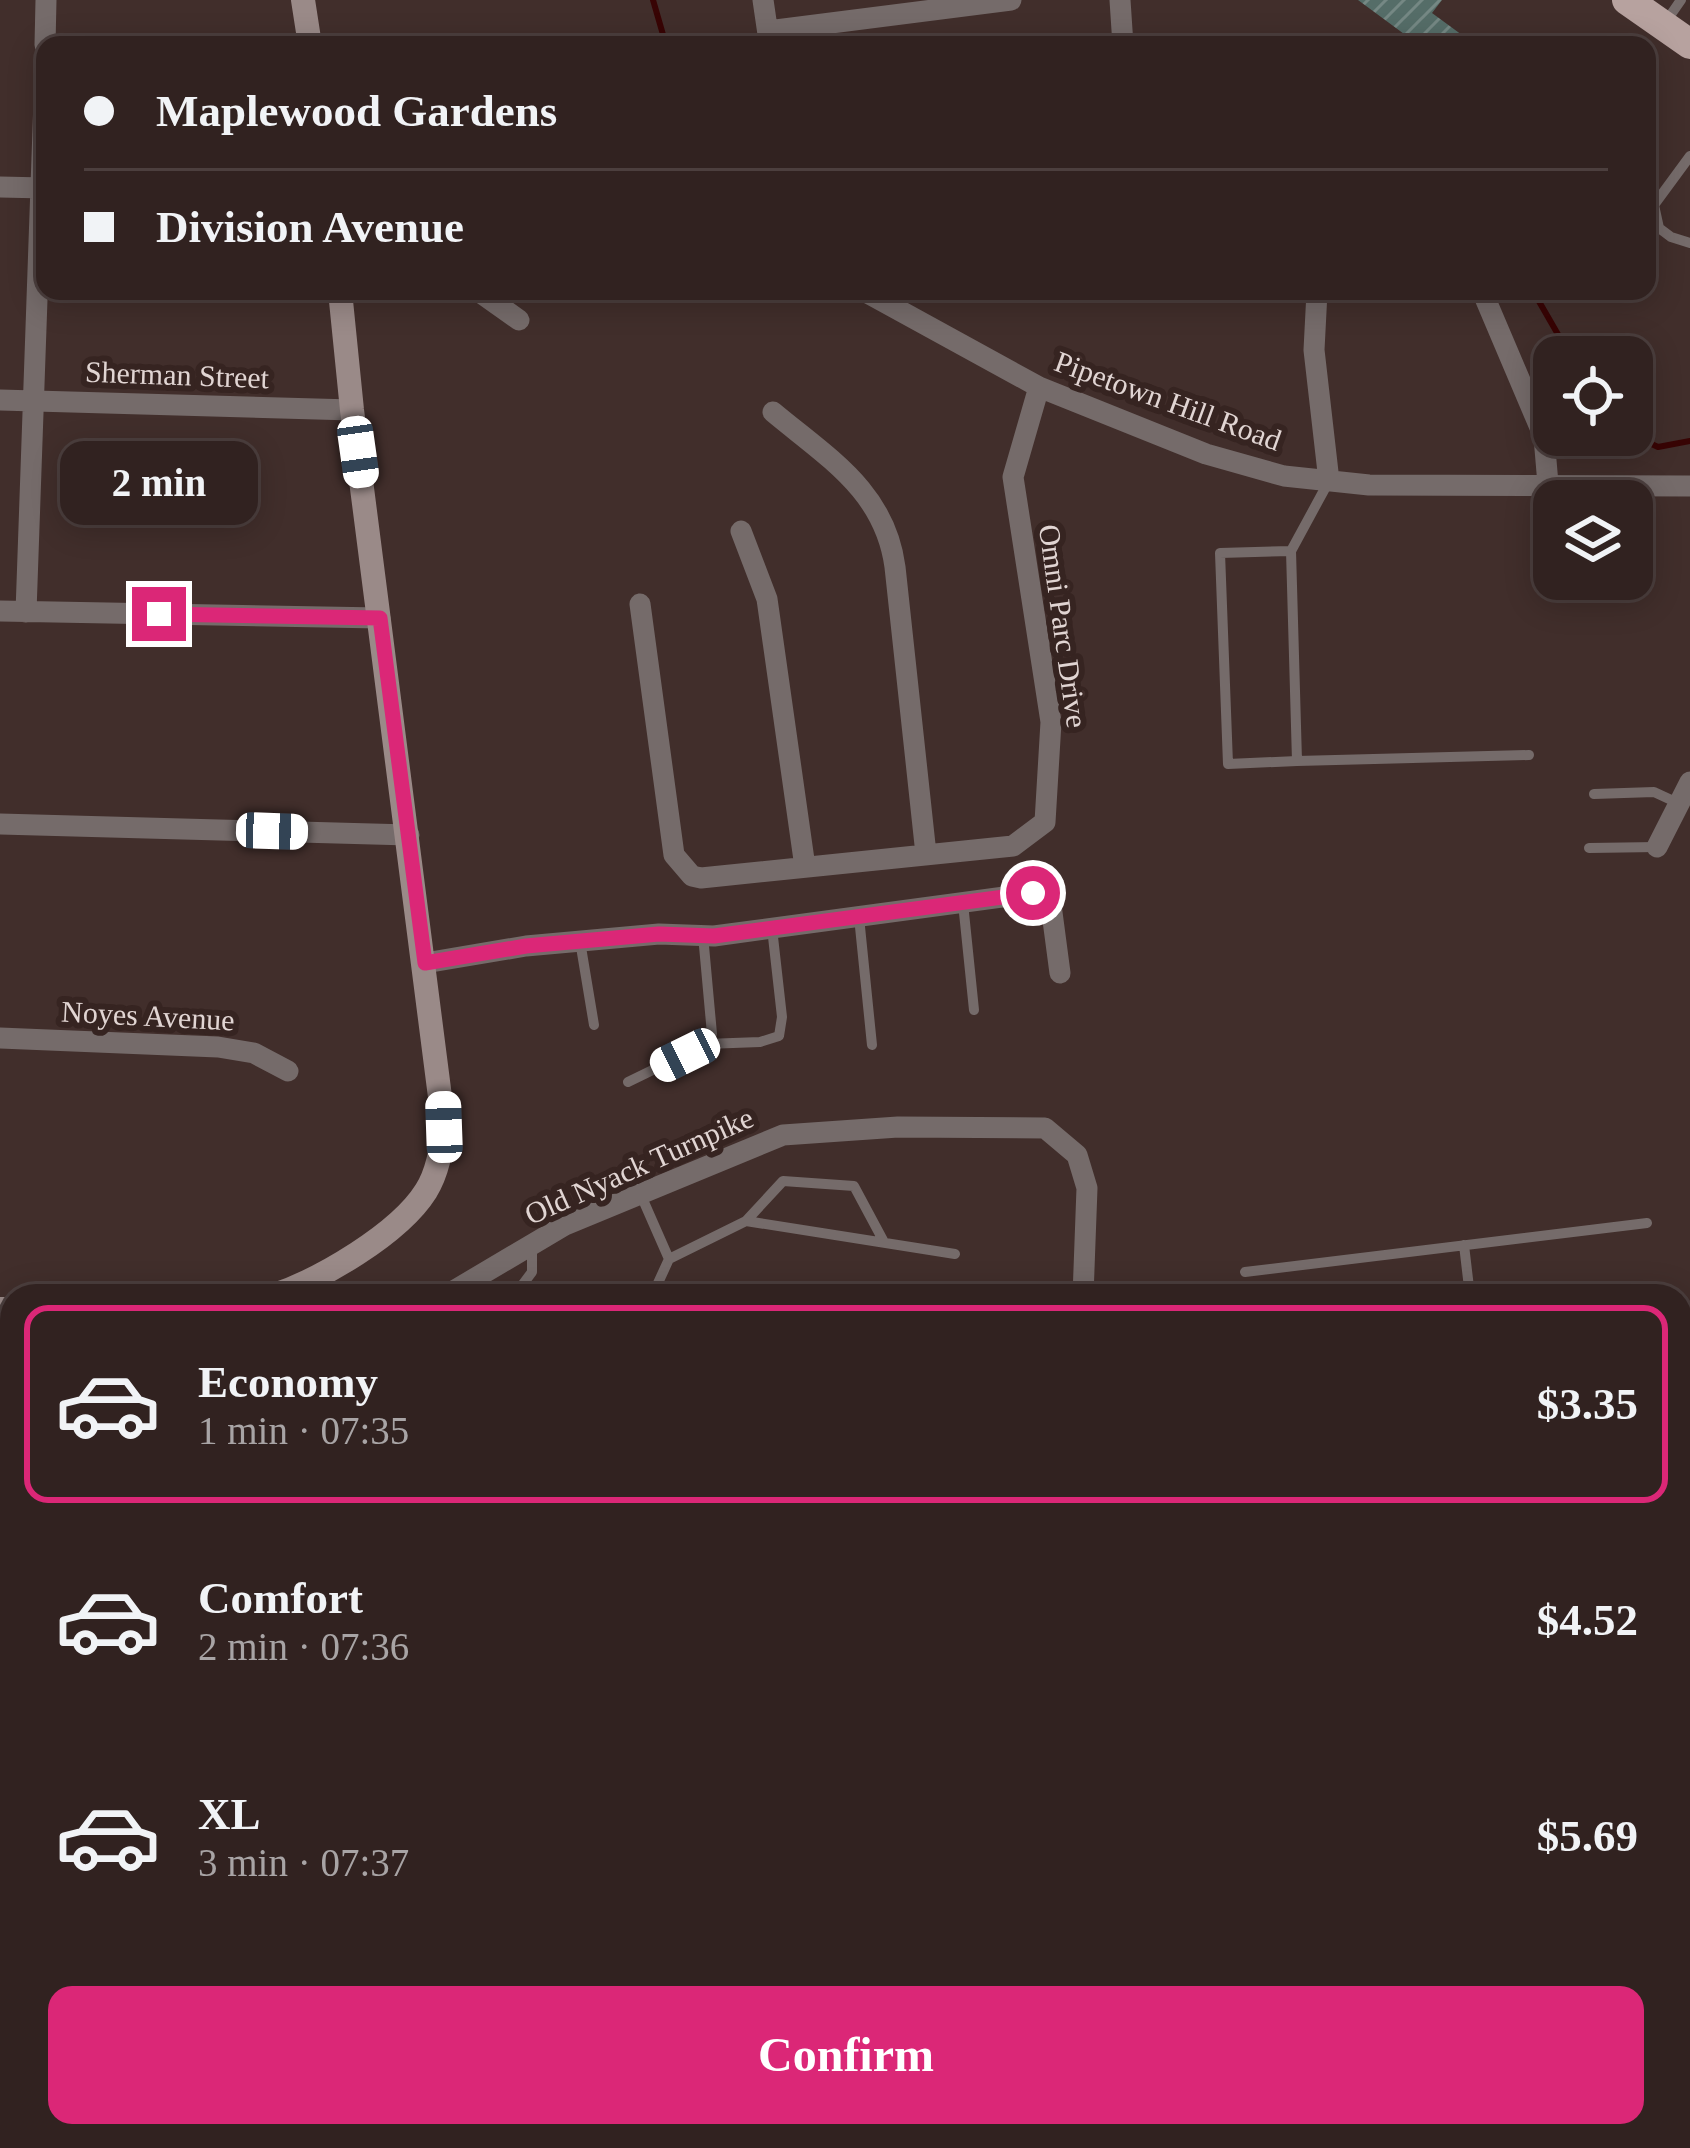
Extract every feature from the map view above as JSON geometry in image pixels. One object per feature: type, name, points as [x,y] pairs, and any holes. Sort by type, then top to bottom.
[{"type":"main road","points":[[1628,0],[1672,13],[1690,44]]},
{"type":"street","points":[[46,0],[46,36]]},
{"type":"street","points":[[303,0],[309,36]]},
{"type":"street","points":[[763,0],[769,36]]},
{"type":"street","points":[[782,36],[1012,0]]},
{"type":"street","points":[[1120,0],[1120,36]]},
{"type":"street","points":[[0,187],[36,188]]},
{"type":"street","points":[[26,612],[39,300]]},
{"type":"street","points":[[294,1284],[373,1241],[408,1214],[428,1188],[444,1127],[341,300]]},
{"type":"street","points":[[491,300],[519,320]]},
{"type":"street","name":"Pipetown Hill Road","points":[[902,300],[1039,387],[1206,454],[1284,476],[1369,485],[1533,484]]},
{"type":"street","points":[[1317,300],[1314,350],[1329,481]]},
{"type":"street","points":[[1486,300],[1544,437],[1548,480]]},
{"type":"street","name":"Omni Parc Drive","points":[[640,604],[674,855],[692,876],[1013,846],[1045,822],[1051,722],[1013,477],[1039,387]]},
{"type":"street","name":"Sherman Street","points":[[0,400],[352,410]]},
{"type":"street","points":[[773,412],[855,481],[885,522],[892,542],[926,854]]},
{"type":"street","name":"Pipetown Hill Road","points":[[1653,485],[1690,486]]},
{"type":"street","points":[[741,531],[767,598],[805,867]]},
{"type":"street","points":[[0,611],[380,618]]},
{"type":"street","points":[[1657,847],[1690,782]]},
{"type":"street","points":[[0,824],[409,835]]},
{"type":"street","points":[[425,963],[580,941],[772,928],[1033,893],[1051,904],[1060,973]]},
{"type":"street","name":"Noyes Avenue","points":[[0,1038],[218,1047],[254,1053],[288,1071]]},
{"type":"street","name":"Old Nyack Turnpike","points":[[466,1284],[565,1225],[783,1135],[898,1126],[1045,1127],[1078,1155],[1087,1188],[1083,1284]]},
{"type":"lane","points":[[1656,203],[1690,156]]},
{"type":"lane","points":[[1656,215],[1659,228],[1690,243]]},
{"type":"lane","points":[[1297,761],[1292,551],[1329,481]]},
{"type":"lane","points":[[1292,551],[1220,553],[1228,764],[1529,755]]},
{"type":"lane","points":[[1594,794],[1654,792],[1681,804]]},
{"type":"lane","points":[[1589,848],[1657,847]]},
{"type":"lane","points":[[963,903],[974,1010]]},
{"type":"lane","points":[[859,916],[872,1046]]},
{"type":"lane","points":[[628,1082],[706,1044],[760,1042],[778,1036],[782,1030],[772,928]]},
{"type":"lane","points":[[703,935],[712,1034],[706,1044]]},
{"type":"lane","points":[[580,941],[594,1025]]},
{"type":"lane","points":[[657,1284],[669,1258],[746,1221],[783,1181],[854,1186],[884,1241]]},
{"type":"lane","points":[[640,1193],[669,1258]]},
{"type":"lane","points":[[746,1221],[955,1254]]},
{"type":"lane","points":[[1245,1271],[1647,1222]]},
{"type":"lane","points":[[1464,1245],[1469,1284]]},
{"type":"lane","points":[[523,1284],[532,1273],[532,1246]]},
{"type":"building","points":[[1358,0],[1442,0],[1432,13],[1462,35],[1407,36]]},
{"type":"waterway","points":[[653,0],[663,36]]},
{"type":"waterway","points":[[1538,300],[1559,336]]},
{"type":"waterway","points":[[1653,445],[1690,441]]},
{"type":"route","points":[[159,614],[380,618],[425,963],[526,946],[659,934],[714,936],[1033,893]]}]
